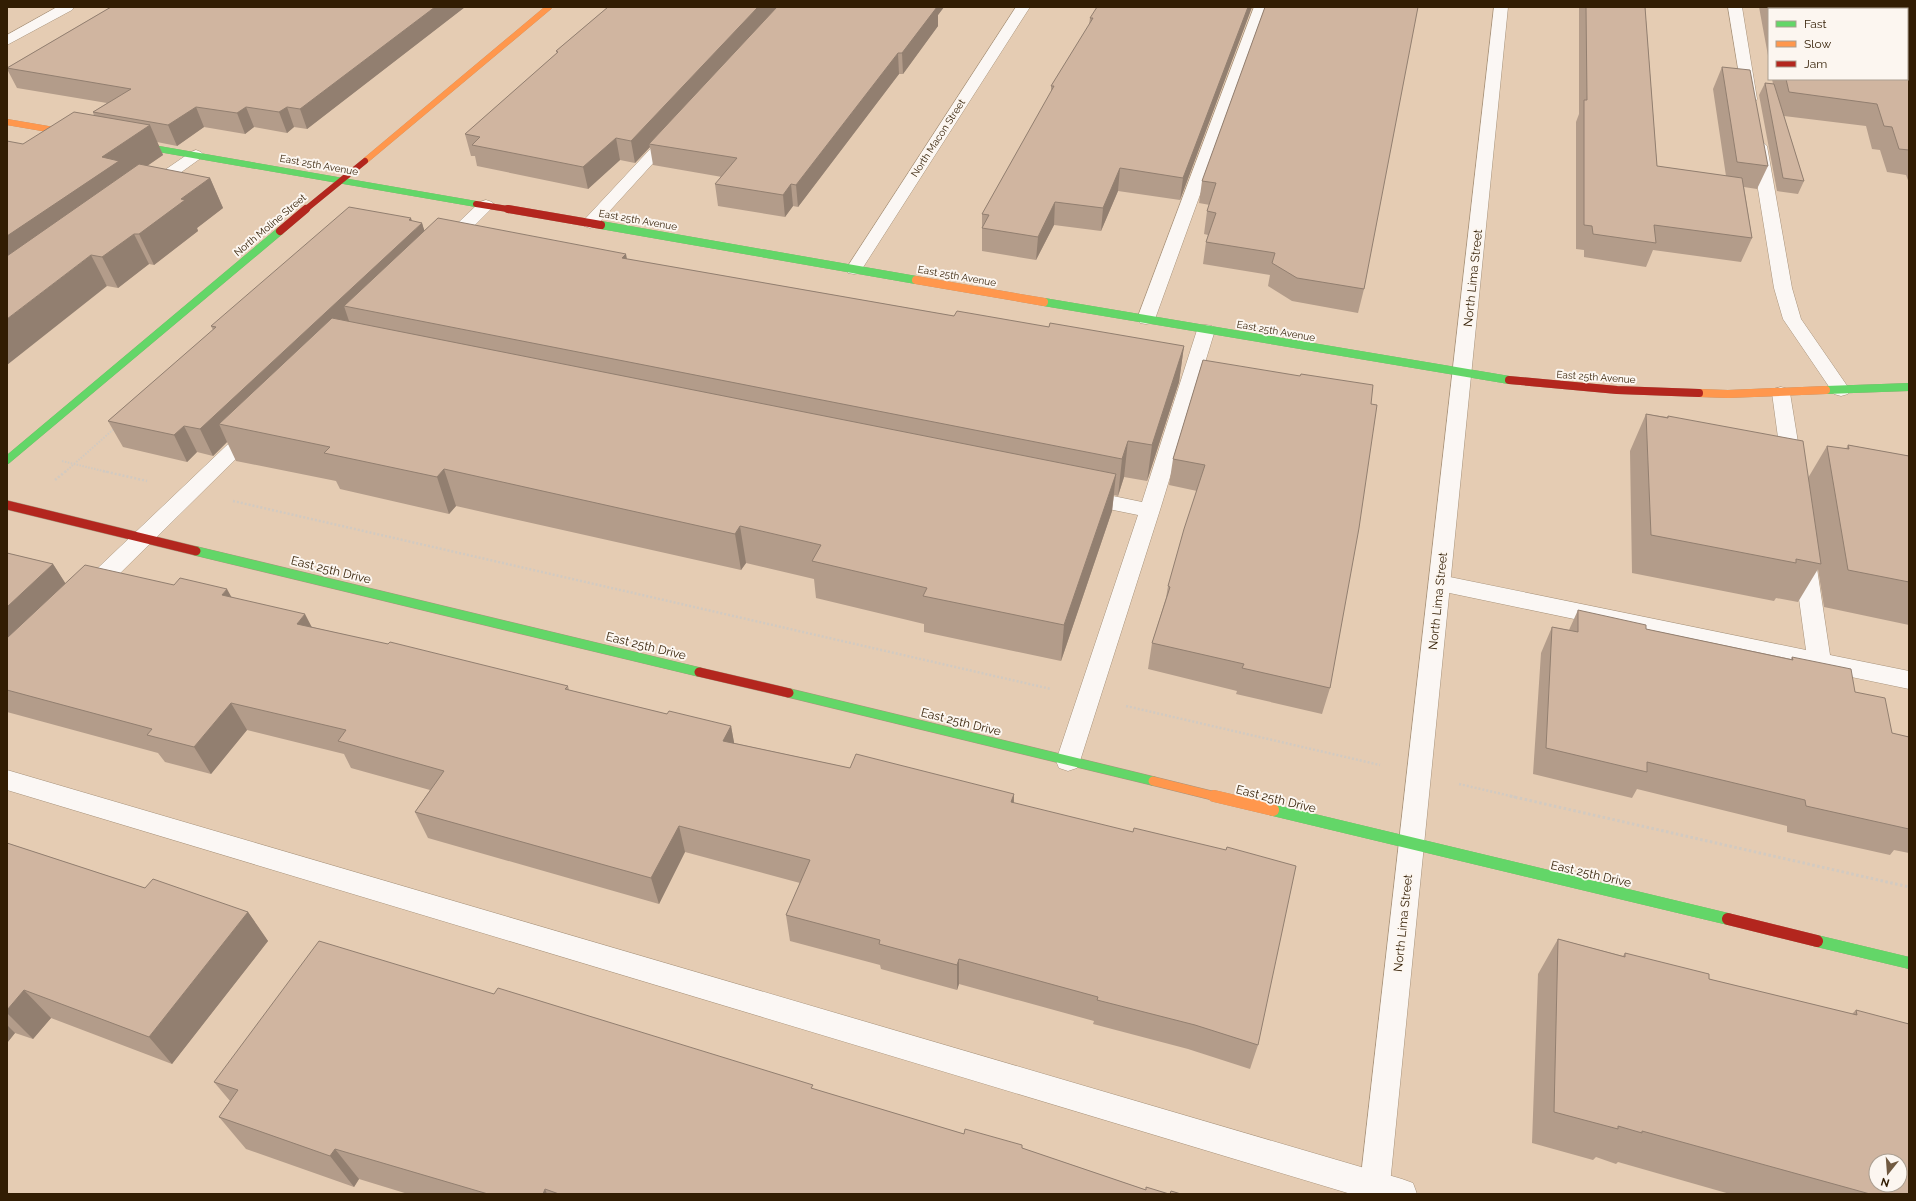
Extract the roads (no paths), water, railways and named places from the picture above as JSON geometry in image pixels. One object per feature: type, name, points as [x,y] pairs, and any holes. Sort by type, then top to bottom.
[{"type":"street","points":[[7,41],[67,7]]},
{"type":"street","name":"North Moline Street","points":[[7,460],[548,7]]},
{"type":"street","name":"North Macon Street","points":[[854,269],[1023,7]]},
{"type":"street","points":[[1146,319],[1261,7]]},
{"type":"street","name":"North Lima Street","points":[[1384,1191],[1412,844],[1501,7]]},
{"type":"street","points":[[1735,7],[1782,288],[1792,319],[1841,390]]},
{"type":"street","points":[[7,122],[90,137]]},
{"type":"street","points":[[590,223],[681,124]]},
{"type":"street","name":"East 25th Avenue","points":[[120,142],[1206,330],[1463,373],[1527,382],[1617,390],[1728,394],[1909,387]]},
{"type":"street","points":[[134,199],[196,155]]},
{"type":"street","points":[[436,254],[486,205]]},
{"type":"street","points":[[1068,761],[1150,510],[1206,330]]},
{"type":"street","points":[[1781,393],[1794,485]]},
{"type":"street","points":[[74,605],[268,416]]},
{"type":"street","points":[[1064,493],[1150,510]]},
{"type":"street","name":"East 25th Drive","points":[[7,505],[1909,963]]},
{"type":"street","points":[[1802,539],[1820,662]]},
{"type":"street","points":[[1440,584],[1909,680]]},
{"type":"street","points":[[7,780],[1384,1191]]}]
